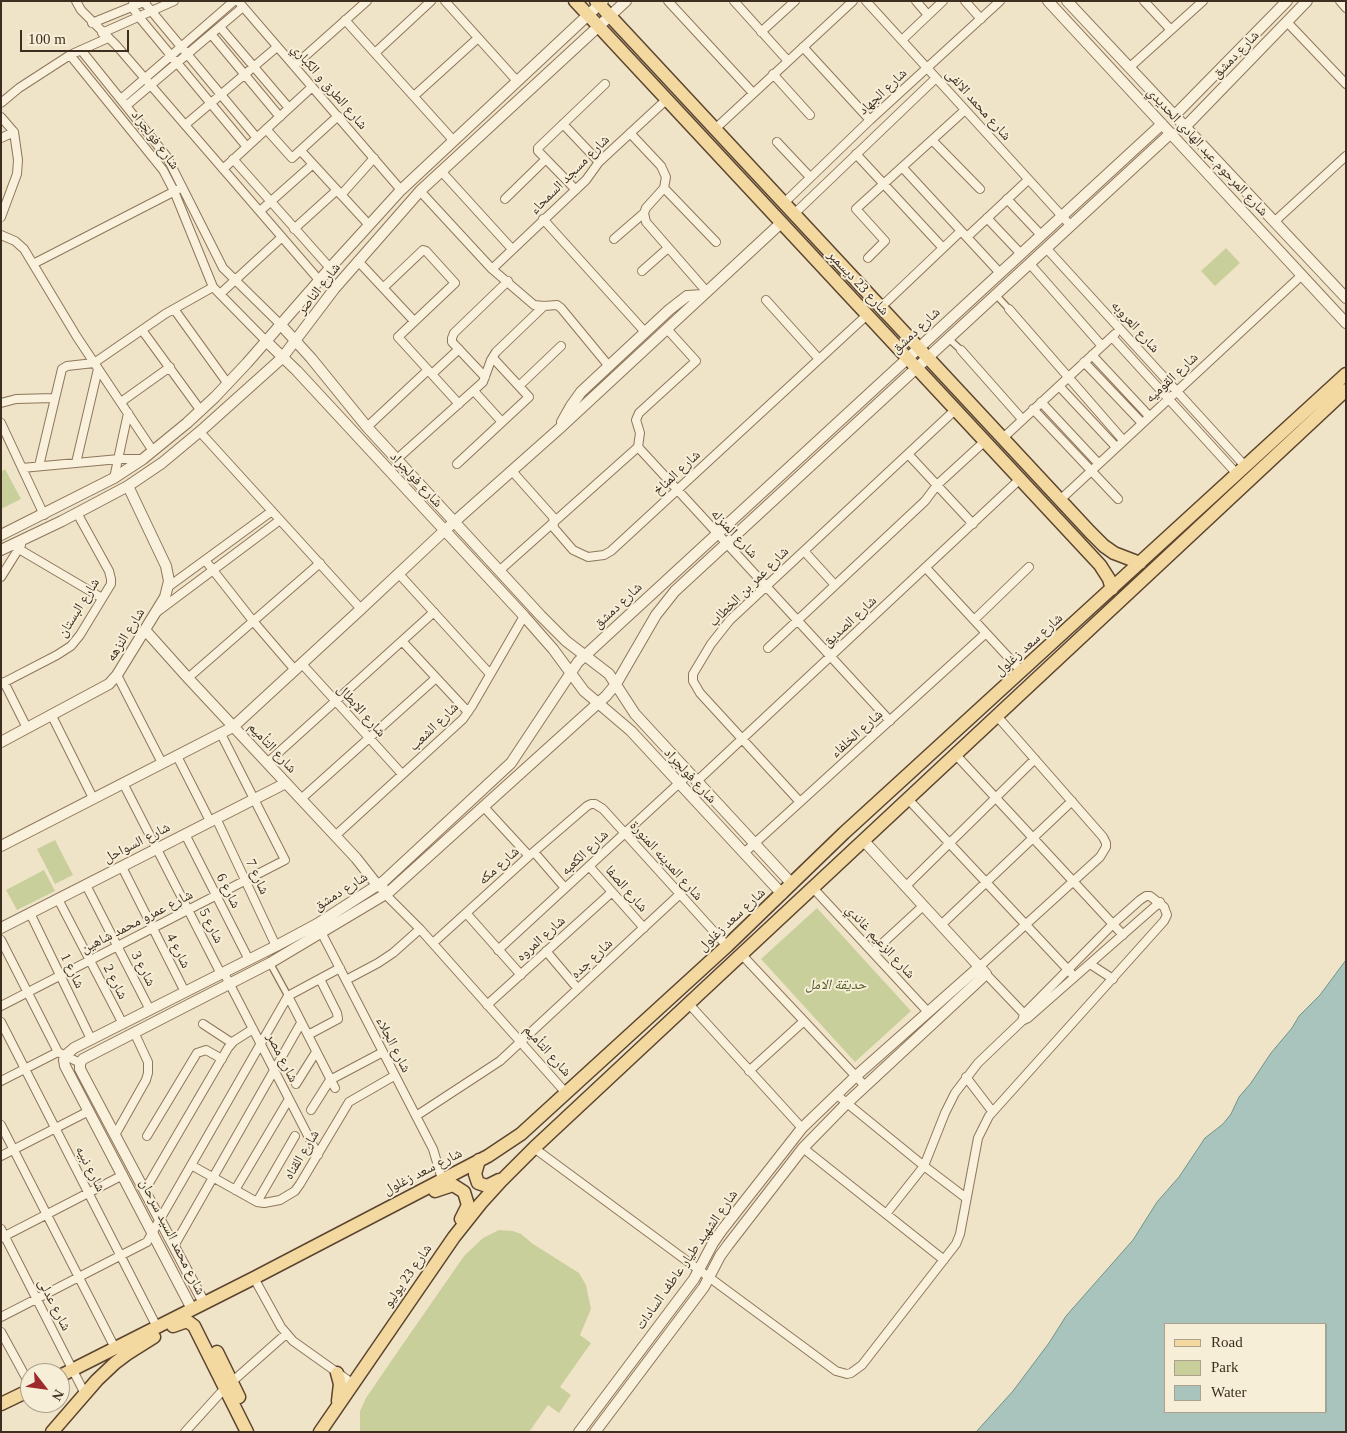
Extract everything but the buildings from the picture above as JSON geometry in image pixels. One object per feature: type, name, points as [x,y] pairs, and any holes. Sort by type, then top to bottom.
[{"type":"main road","name":"شارع 23 ديسمبر","points":[[575,1],[1093,558],[1106,574],[1112,589]]},
{"type":"main road","name":"شارع 23 ديسمبر","points":[[600,2],[610,16],[745,162],[1104,546],[1122,557],[1140,563]]},
{"type":"main road","points":[[734,173],[745,162]]},
{"type":"main road","name":"شارع سعد زغلول","points":[[534,1148],[997,716],[1293,431],[1346,374]]},
{"type":"main road","name":"شارع سعد زغلول","points":[[70,1372],[254,1278],[479,1160],[513,1140],[727,946],[844,833],[1241,470],[1346,390]]},
{"type":"main road","points":[[1093,558],[1099,554],[1104,546]]},
{"type":"main road","points":[[918,766],[930,779]]},
{"type":"main road","name":"شارع 23 يوليو","points":[[319,1430],[452,1239],[481,1203],[534,1148]]},
{"type":"main road","points":[[479,1160],[475,1177],[478,1183],[484,1186],[490,1185],[511,1171]]},
{"type":"main road","points":[[411,1195],[426,1195],[453,1185],[464,1192],[468,1201],[467,1210],[456,1226],[452,1239]]},
{"type":"main road","name":"شارع محمد السيد سرحان","points":[[192,1309],[204,1326],[248,1432]]},
{"type":"main road","name":"شارع محمد السيد سرحان","points":[[104,1374],[127,1354],[181,1322],[190,1322],[256,1432]]},
{"type":"main road","points":[[93,1360],[90,1364],[91,1369],[97,1373],[104,1374]]},
{"type":"main road","points":[[335,1408],[340,1390],[337,1372]]},
{"type":"main road","points":[[52,1432],[104,1374]]},
{"type":"main road","points":[[1,1404],[20,1395]]},
{"type":"street","points":[[76,1],[92,23],[145,78],[319,280]]},
{"type":"street","points":[[92,23],[133,4],[144,1],[257,138]]},
{"type":"street","points":[[1,103],[19,88],[105,35],[174,1]]},
{"type":"street","points":[[124,102],[145,78],[234,1]]},
{"type":"street","points":[[294,66],[367,1]]},
{"type":"street","points":[[374,53],[431,1]]},
{"type":"street","points":[[445,1],[517,81]]},
{"type":"street","name":"شارع الناصر","points":[[1,550],[15,547],[26,537],[128,486],[178,451],[200,432],[282,358],[335,288],[420,191],[626,1]]},
{"type":"street","points":[[668,1],[753,93]]},
{"type":"street","points":[[745,1],[736,4],[788,61]]},
{"type":"street","points":[[762,32],[795,1]]},
{"type":"street","points":[[715,129],[853,1]]},
{"type":"street","name":"شارع محمد الالفى","points":[[866,1],[1070,226]]},
{"type":"street","points":[[916,1],[928,15]]},
{"type":"street","points":[[902,40],[943,1]]},
{"type":"street","points":[[965,1],[981,19]]},
{"type":"street","name":"شارع الجهاد","points":[[784,203],[870,120],[1000,1]]},
{"type":"street","name":"شارع المرحوم عبد الهادى الحديدي","points":[[1048,1],[1346,322]]},
{"type":"street","name":"شارع المرحوم عبد الهادى الحديدي","points":[[1067,1],[1346,298]]},
{"type":"street","points":[[1144,1],[1171,30]]},
{"type":"street","name":"شارع دمشق","points":[[1174,116],[1287,1]]},
{"type":"street","name":"شارع دمشق","points":[[1185,127],[1307,1]]},
{"type":"street","points":[[1340,1],[1346,8]]},
{"type":"street","name":"شارع الناصر","points":[[1,535],[44,515],[114,478],[143,459],[201,410],[228,384],[401,190],[588,16],[600,2]]},
{"type":"street","points":[[1130,67],[1201,2]]},
{"type":"street","points":[[133,4],[139,17],[247,147]]},
{"type":"street","points":[[124,102],[150,85],[220,27],[241,4]]},
{"type":"street","name":"شارع الطرق و الكباري","points":[[241,4],[401,190]]},
{"type":"street","points":[[345,20],[453,140]]},
{"type":"street","points":[[1287,22],[1346,84]]},
{"type":"street","points":[[220,27],[289,108]]},
{"type":"street","points":[[211,34],[280,117]]},
{"type":"street","points":[[414,96],[478,38]]},
{"type":"street","points":[[185,126],[277,47]]},
{"type":"street","points":[[803,47],[870,120]]},
{"type":"street","name":"شارع فولجراد","points":[[82,50],[168,157],[219,262],[228,274],[296,341],[367,427],[558,633],[609,674],[634,714],[792,884]]},
{"type":"street","name":"شارع فولجراد","points":[[70,56],[157,160],[174,191],[213,287],[302,377],[524,616],[553,649],[584,690],[625,725],[782,894]]},
{"type":"street","points":[[773,74],[810,115]]},
{"type":"street","name":"شارع الجهاد","points":[[794,214],[936,78]]},
{"type":"street","points":[[576,190],[538,151],[538,148],[605,84]]},
{"type":"street","points":[[223,169],[312,87]]},
{"type":"street","name":"شارع مسجد السمحاء","points":[[492,269],[586,180],[599,162],[666,100]]},
{"type":"street","points":[[868,258],[885,242],[856,209],[965,110]]},
{"type":"street","points":[[266,130],[291,158],[338,116]]},
{"type":"street","points":[[1,117],[14,132],[18,160],[17,174],[1,217]]},
{"type":"street","points":[[563,124],[599,162]]},
{"type":"street","name":"شارع دمشق","points":[[80,1063],[84,1057],[270,963],[378,886],[511,763],[570,672],[585,655],[1162,124]]},
{"type":"street","points":[[1,138],[14,132]]},
{"type":"street","points":[[614,239],[644,213],[649,204],[664,188],[666,177],[664,171],[630,133]]},
{"type":"street","name":"شارع دمشق","points":[[62,1054],[276,946],[320,928],[386,895],[598,703],[616,684],[656,615],[668,599],[1171,133]]},
{"type":"street","points":[[932,140],[980,189]]},
{"type":"street","points":[[778,142],[810,177]]},
{"type":"street","points":[[301,151],[369,225]]},
{"type":"street","points":[[856,154],[943,248]]},
{"type":"street","points":[[1274,222],[1346,156]]},
{"type":"street","points":[[294,229],[339,193],[374,158]]},
{"type":"street","points":[[504,199],[546,159]]},
{"type":"street","points":[[233,160],[330,268]]},
{"type":"street","points":[[260,211],[313,164]]},
{"type":"street","points":[[902,167],[1000,273]]},
{"type":"street","points":[[441,171],[512,249]]},
{"type":"street","points":[[1217,184],[1227,178],[1227,172]]},
{"type":"street","points":[[881,307],[943,248],[987,218],[1028,180]]},
{"type":"street","points":[[33,264],[183,186]]},
{"type":"street","points":[[664,188],[716,242]]},
{"type":"street","points":[[420,191],[492,269],[534,304],[544,306],[557,305],[561,308],[608,365]]},
{"type":"street","points":[[1007,200],[1041,235]]},
{"type":"street","points":[[644,213],[648,225],[705,294]]},
{"type":"street","points":[[987,218],[1021,254]]},
{"type":"street","points":[[544,219],[645,332]]},
{"type":"street","points":[[1,846],[233,727],[781,223]]},
{"type":"street","points":[[1,235],[15,241],[24,249],[76,337],[153,451]]},
{"type":"street","points":[[220,294],[282,237]]},
{"type":"street","points":[[642,271],[668,248]]},
{"type":"street","name":"شارع العروبه","points":[[1047,249],[1176,392],[1241,470]]},
{"type":"street","points":[[383,288],[422,251],[426,251],[455,283],[398,337],[459,404]]},
{"type":"street","points":[[358,261],[414,321]]},
{"type":"street","points":[[1030,264],[1102,346]]},
{"type":"street","name":"شارع القوميه","points":[[1060,500],[1148,416],[1302,275]]},
{"type":"street","points":[[486,377],[452,342],[453,335],[508,281]]},
{"type":"street","points":[[39,466],[62,369],[68,366],[96,366],[174,308],[213,287]]},
{"type":"street","points":[[560,428],[570,406],[608,365],[668,310],[687,296],[705,294]]},
{"type":"street","points":[[996,295],[1123,440]]},
{"type":"street","points":[[766,300],[819,359]]},
{"type":"street","points":[[396,459],[483,382],[492,358],[504,343],[544,306]]},
{"type":"street","points":[[174,308],[228,384]]},
{"type":"street","name":"شارع المناخ","points":[[512,470],[553,518],[554,528],[573,550],[588,557],[596,557],[611,551],[867,315]]},
{"type":"street","points":[[499,571],[638,447],[640,433],[636,420],[639,413],[696,361],[666,329]]},
{"type":"street","points":[[142,330],[201,410]]},
{"type":"street","points":[[1003,438],[1121,330]]},
{"type":"street","points":[[1112,337],[1168,399],[1241,470]]},
{"type":"street","points":[[949,338],[1022,419]]},
{"type":"street","points":[[519,386],[561,346]]},
{"type":"street","points":[[367,427],[459,349]]},
{"type":"street","points":[[1092,355],[1148,416]]},
{"type":"street","points":[[457,464],[529,397],[492,358]]},
{"type":"street","points":[[1084,362],[1142,423]]},
{"type":"street","points":[[76,462],[96,366]]},
{"type":"street","points":[[121,402],[170,367]]},
{"type":"street","points":[[1059,386],[1116,446]]},
{"type":"street","points":[[474,391],[502,422]]},
{"type":"street","points":[[1,403],[16,399],[54,398]]},
{"type":"street","points":[[1041,402],[1098,463]]},
{"type":"street","points":[[1033,409],[1118,499]]},
{"type":"street","name":"شارع عمر بن الخطاب","points":[[800,802],[695,688],[694,674],[700,661],[720,632],[766,586],[955,410]]},
{"type":"street","points":[[114,478],[128,412]]},
{"type":"street","points":[[1,423],[44,515]]},
{"type":"street","points":[[200,432],[361,609]]},
{"type":"street","points":[[166,440],[174,443],[178,451]]},
{"type":"street","points":[[768,648],[925,501],[937,485],[985,442]]},
{"type":"street","name":"شارع المنزله","points":[[638,447],[890,720]]},
{"type":"street","points":[[908,454],[973,524]]},
{"type":"street","points":[[22,468],[76,462],[143,459]]},
{"type":"street","name":"شارع الصديق","points":[[692,778],[742,740],[1020,479]]},
{"type":"street","points":[[128,486],[166,566],[169,581],[168,587]]},
{"type":"street","points":[[168,587],[272,511]]},
{"type":"street","name":"شارع البستان","points":[[3,683],[58,655],[71,646],[80,636],[111,584],[110,575],[77,513]]},
{"type":"street","points":[[156,613],[280,520]]},
{"type":"street","points":[[1,577],[15,547],[102,598]]},
{"type":"street","points":[[804,551],[835,585]]},
{"type":"street","name":"شارع الابطال","points":[[204,560],[253,621],[336,701],[402,774]]},
{"type":"street","points":[[188,678],[320,563]]},
{"type":"street","points":[[974,620],[1029,567]]},
{"type":"street","points":[[926,568],[1022,672]]},
{"type":"street","points":[[399,574],[490,674]]},
{"type":"street","name":"شارع النزهه","points":[[1,742],[102,689],[117,675],[165,598],[168,587]]},
{"type":"street","points":[[267,763],[434,612]]},
{"type":"street","name":"شارع الشعب","points":[[335,836],[463,719],[524,616]]},
{"type":"street","name":"شارع التأميم","points":[[145,630],[335,836],[378,886],[379,893],[386,895],[420,929],[566,1093]]},
{"type":"street","name":"شارع الخلفاء","points":[[744,853],[986,633]]},
{"type":"street","points":[[402,641],[468,712]]},
{"type":"street","points":[[117,675],[162,763]]},
{"type":"street","points":[[301,799],[436,678]]},
{"type":"street","points":[[3,683],[27,728]]},
{"type":"street","points":[[52,716],[92,798]]},
{"type":"street","points":[[982,971],[1026,925],[1100,857],[1106,847],[1103,837],[997,716]]},
{"type":"street","points":[[221,734],[253,799]]},
{"type":"street","points":[[956,755],[1123,935]]},
{"type":"street","name":"شارع 7","points":[[177,756],[245,880],[276,946]]},
{"type":"street","points":[[905,887],[1035,759]]},
{"type":"street","name":"شارع الكعبه","points":[[498,950],[678,783],[692,778]]},
{"type":"street","name":"شارع 5","points":[[123,783],[223,974]]},
{"type":"street","name":"شارع السواحل","points":[[1,928],[286,783]]},
{"type":"street","name":"شارع عمرو محمد شاهين","points":[[1,1006],[285,860],[253,799]]},
{"type":"street","points":[[908,799],[1075,977]]},
{"type":"street","points":[[941,925],[1072,802]]},
{"type":"street","name":"شارع المدينه المنورة","points":[[583,808],[591,804],[599,806],[727,946]]},
{"type":"street","points":[[483,806],[565,888]]},
{"type":"street","name":"شارع مكه","points":[[433,943],[583,808]]},
{"type":"street","name":"شارع 6","points":[[184,834],[249,960]]},
{"type":"street","points":[[432,835],[441,844]]},
{"type":"street","points":[[864,841],[1025,1018]]},
{"type":"street","name":"شارع الصفا","points":[[589,866],[644,928]]},
{"type":"street","name":"شارع 4","points":[[122,867],[185,992]]},
{"type":"street","name":"شارع 3","points":[[86,885],[150,1010]]},
{"type":"street","name":"شارع الزعيم غاندي","points":[[813,888],[928,1012]]},
{"type":"street","name":"شارع المروه","points":[[487,1005],[612,892]]},
{"type":"street","name":"شارع جده","points":[[416,1116],[492,1067],[680,894]]},
{"type":"street","points":[[534,1148],[836,1371],[846,1374],[851,1373],[862,1365],[956,1244],[960,1234],[978,1138],[992,1111],[1164,921],[1167,911],[1160,902],[1150,896],[1146,896],[1113,924],[1025,1018],[966,1077],[945,1113],[924,1166],[886,1214]]},
{"type":"street","name":"شارع 2","points":[[58,899],[122,1024]]},
{"type":"street","points":[[1025,1018],[1160,902]]},
{"type":"street","points":[[873,952],[923,906]]},
{"type":"street","name":"شارع 1","points":[[30,913],[91,1039]]},
{"type":"street","points":[[466,913],[521,974]]},
{"type":"street","name":"شارع الجلاء","points":[[320,928],[433,1149],[442,1179]]},
{"type":"street","points":[[346,980],[386,958],[420,929]]},
{"type":"street","name":"شارع محمد السيد سرحان","points":[[1,940],[62,1054],[64,1064],[192,1309]]},
{"type":"street","points":[[546,951],[578,989]]},
{"type":"street","points":[[742,954],[865,1086]]},
{"type":"street","points":[[270,963],[335,1088]]},
{"type":"street","points":[[1090,964],[1113,979]]},
{"type":"street","points":[[1,1317],[145,1243],[288,996],[340,968]]},
{"type":"street","name":"شارع الشهيد طيار عاطف السادات","points":[[579,1432],[694,1279],[713,1242],[802,1128],[856,1076],[928,1012],[982,971]]},
{"type":"street","name":"شارع الشهيد طيار عاطف السادات","points":[[595,1432],[709,1277],[724,1250],[803,1148],[847,1103],[936,1020],[982,971]]},
{"type":"street","name":"شارع مصر","points":[[223,974],[230,984],[318,1155]]},
{"type":"street","points":[[308,1035],[338,1019],[337,1013],[320,979]]},
{"type":"street","points":[[689,1004],[802,1128]]},
{"type":"street","points":[[928,1012],[936,1020]]},
{"type":"street","points":[[749,1071],[804,1021]]},
{"type":"street","name":"شارع نبيه","points":[[1,1022],[157,1327]]},
{"type":"street","points":[[174,1246],[301,1023]]},
{"type":"street","points":[[203,1024],[232,1043]]},
{"type":"street","points":[[145,1190],[232,1043],[253,1029]]},
{"type":"street","points":[[115,1135],[146,1080],[148,1073],[148,1062],[134,1032]]},
{"type":"street","points":[[147,1136],[197,1053],[206,1050],[222,1059]]},
{"type":"street","points":[[296,1084],[316,1052]]},
{"type":"street","points":[[311,1110],[330,1080],[382,1052]]},
{"type":"street","points":[[1,1081],[62,1054],[80,1063]]},
{"type":"street","name":"شارع محمد السيد سرحان","points":[[80,1063],[80,1069],[204,1303]]},
{"type":"street","name":"شارع القناه","points":[[257,1202],[264,1203],[280,1200],[295,1191],[349,1102],[394,1076]]},
{"type":"street","points":[[966,1077],[992,1111]]},
{"type":"street","points":[[837,1095],[966,1198]]},
{"type":"street","points":[[235,1190],[289,1099]]},
{"type":"street","points":[[1,1156],[89,1111]]},
{"type":"street","points":[[1,1124],[115,1348]]},
{"type":"street","points":[[191,1165],[257,1202],[295,1136]]},
{"type":"street","points":[[803,1148],[944,1260]]},
{"type":"street","points":[[2,1234],[47,1214],[123,1175]]},
{"type":"street","name":"شارع عدلى","points":[[2,1234],[85,1394]]},
{"type":"street","points":[[254,1278],[286,1334],[300,1348],[352,1383]]},
{"type":"street","points":[[1,1332],[20,1367]]},
{"type":"street","points":[[185,1432],[229,1385],[286,1334]]},
{"type":"street","points":[[595,1411],[605,1418]]},
{"type":"green space","points":[[1226,248],[1240,263],[1215,286],[1201,271]]},
{"type":"green space","points":[[5,469],[21,499],[1,509],[1,472]]},
{"type":"green space","points":[[55,840],[73,875],[55,884],[37,849]]},
{"type":"green space","points":[[44,870],[55,891],[17,910],[6,890]]},
{"type":"green space","name":"حديقة الامل","points":[[817,908],[911,1011],[855,1062],[761,959]]},
{"type":"green space","points":[[499,1230],[513,1231],[521,1234],[533,1244],[579,1273],[586,1285],[591,1309],[580,1335],[591,1343],[560,1387],[571,1395],[559,1413],[548,1405],[529,1432],[360,1432],[360,1411],[366,1398],[396,1354],[464,1256],[483,1238]]},
{"type":"water","points":[[1346,960],[1346,1432],[976,1432],[1013,1391],[1049,1343],[1066,1316],[1133,1240],[1157,1202],[1179,1177],[1205,1138],[1223,1124],[1231,1114],[1239,1097],[1292,1028],[1299,1016],[1320,995]]}]
